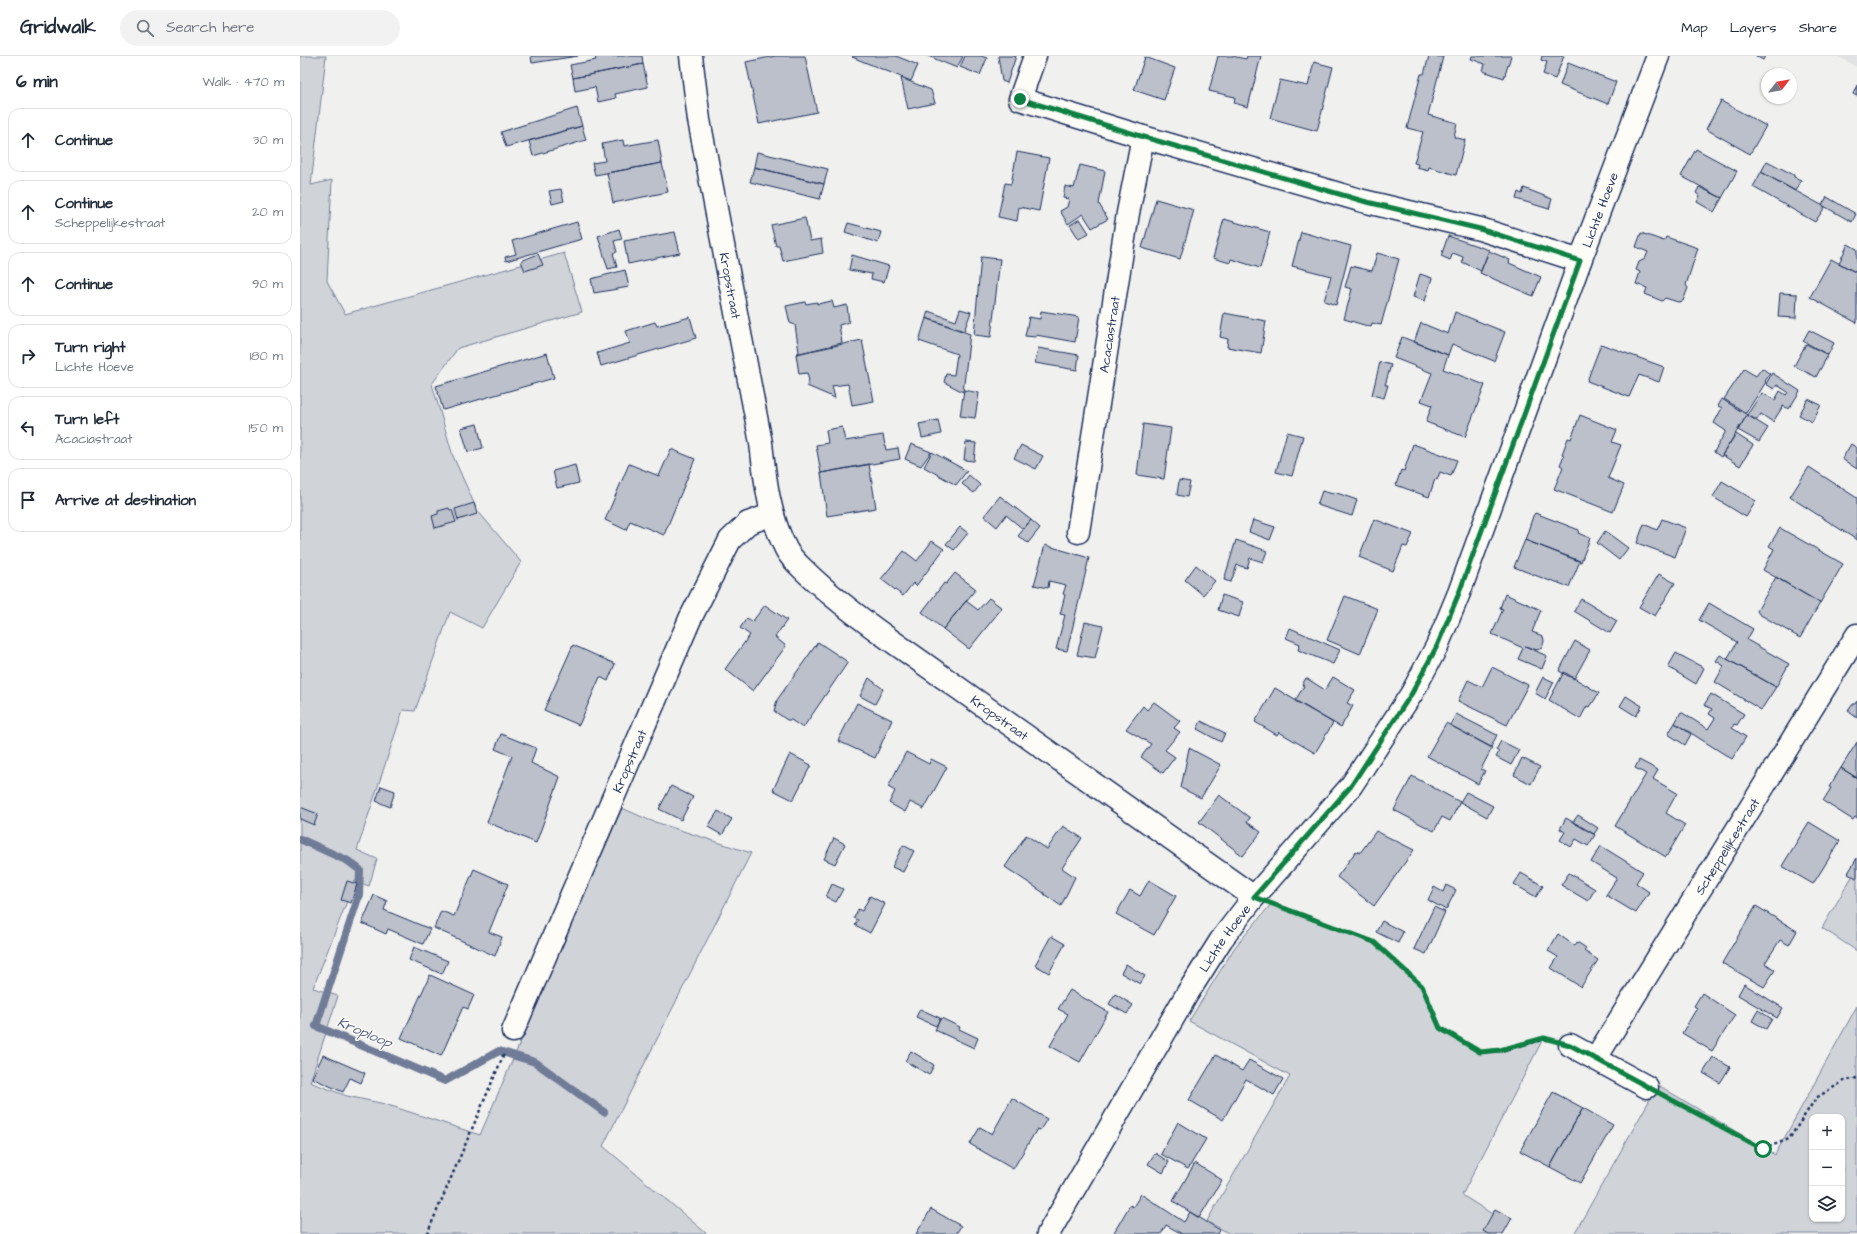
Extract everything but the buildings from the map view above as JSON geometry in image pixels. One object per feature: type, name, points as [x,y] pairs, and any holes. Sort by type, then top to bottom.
[{"type":"street","name":"Kropstraat","points":[[691,56],[699,120],[773,514],[786,550],[794,560],[832,597],[889,640],[1254,897]]},
{"type":"street","points":[[1035,56],[1020,99],[1363,201],[1480,229],[1580,261]]},
{"type":"street","name":"Lichte Hoeve","points":[[1048,1234],[1187,994],[1221,940],[1254,897],[1351,786],[1412,693],[1437,646],[1462,586],[1580,261],[1658,56]]},
{"type":"street","name":"Acaciastraat","points":[[1078,532],[1128,213],[1144,137]]},
{"type":"street","name":"Kropstraat","points":[[513,1031],[690,619],[730,540],[748,522],[773,514]]},
{"type":"street","name":"Scheppelijkestraat","points":[[1596,1058],[1857,635]]},
{"type":"street","points":[[1570,1045],[1647,1087]]},
{"type":"path","points":[[1254,897],[1374,942],[1422,986],[1440,1028],[1480,1052],[1500,1050],[1544,1038],[1570,1045]]},
{"type":"path","points":[[427,1234],[499,1068]]},
{"type":"path","points":[[1647,1087],[1763,1149],[1789,1139],[1816,1098],[1844,1081],[1857,1078]]},
{"type":"shaded area","points":[[300,56],[326,56],[311,185],[332,180],[327,281],[345,314],[564,253],[582,312],[458,348],[432,384],[453,456],[477,510],[521,562],[482,628],[450,612],[415,711],[403,710],[357,850],[377,859],[369,886],[355,881],[313,988],[338,996],[310,1082],[347,1096],[385,1104],[480,1135],[622,808],[649,820],[751,853],[603,1146],[707,1234],[300,1234]]},
{"type":"shaded area","points":[[1837,56],[1857,56],[1857,67]]},
{"type":"shaded area","points":[[1857,868],[1857,951],[1822,928]]},
{"type":"shaded area","points":[[1272,903],[1374,943],[1422,987],[1439,1029],[1481,1053],[1501,1052],[1543,1039],[1462,1195],[1500,1219],[1491,1234],[1230,1234],[1207,1221],[1290,1076],[1189,1021],[1235,947]]},
{"type":"shaded area","points":[[1857,1006],[1857,1234],[1574,1234],[1658,1085],[1775,1155]]},
{"type":"waterway","name":"Kroploop","points":[[300,839],[348,861],[360,870],[359,895],[316,1026],[445,1081],[499,1051],[535,1062],[604,1112]]},
{"type":"route","points":[[1020,99],[1363,201],[1480,229],[1580,261],[1459,593],[1437,646],[1412,693],[1351,786],[1254,897],[1374,942],[1422,986],[1440,1028],[1480,1052],[1500,1050],[1544,1038],[1570,1045],[1763,1149]]}]
